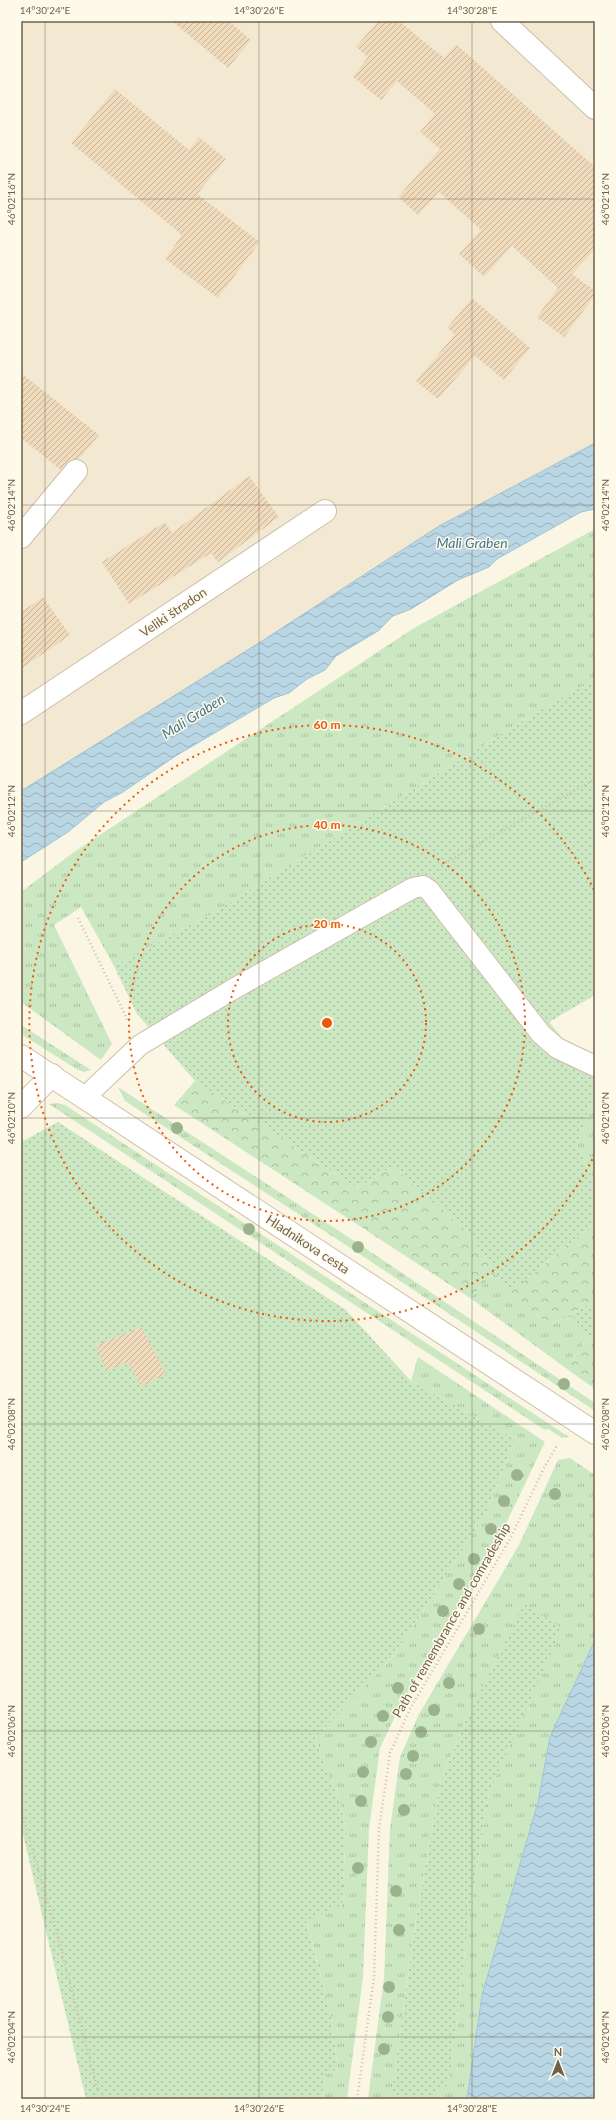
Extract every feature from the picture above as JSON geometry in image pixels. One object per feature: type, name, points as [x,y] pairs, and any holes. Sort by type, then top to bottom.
[{"type":"main road","points":[[502,21],[595,108]]},
{"type":"main road","points":[[21,537],[76,471]]},
{"type":"main road","name":"Veliki štradon","points":[[21,712],[325,511]]},
{"type":"main road","name":"Hladnikova cesta","points":[[21,1056],[595,1433]]},
{"type":"main road","points":[[21,1108],[33,1098],[52,1076]]},
{"type":"lane","points":[[85,1097],[140,1045],[230,991],[413,888],[423,886],[429,890],[541,1034],[557,1048],[595,1066]]},
{"type":"path","points":[[423,886],[433,870],[595,779]]},
{"type":"path","points":[[78,918],[115,997],[140,1045]]},
{"type":"path","name":"Path of remembrance and comradeship","points":[[358,2099],[374,1977],[380,1829],[390,1753],[410,1709],[510,1539],[545,1466],[558,1443]]},
{"type":"path","points":[[21,1810],[58,1936],[98,2092]]},
{"type":"shaded area","points":[[21,21],[595,21],[595,443],[439,526],[262,641],[21,791]]},
{"type":"green space","points":[[595,529],[595,680],[552,703],[216,911],[114,966],[81,907],[54,925],[112,1044],[101,1060],[21,1002],[21,892],[74,852],[414,628]]},
{"type":"green space","points":[[595,680],[595,995],[549,1022],[595,1077],[595,1094],[577,1146],[595,1182],[595,1223],[509,1293],[469,1233],[393,1166],[357,1188],[195,1081],[137,1014],[114,966],[216,911],[552,703]]},
{"type":"green space","points":[[21,1025],[91,1070],[84,1072],[78,1070],[21,1034]]},
{"type":"green space","points":[[195,1081],[357,1188],[393,1166],[469,1233],[495,1272],[470,1298],[174,1105]]},
{"type":"green space","points":[[118,1087],[362,1246],[595,1403],[595,1411],[355,1251],[125,1101]]},
{"type":"green space","points":[[595,1094],[595,1182],[577,1146]]},
{"type":"green space","points":[[57,1103],[65,1105],[569,1437],[562,1438],[548,1429],[545,1430],[49,1104]]},
{"type":"green space","points":[[58,1122],[346,1310],[411,1381],[515,1439],[485,1515],[422,1613],[391,1659],[315,1738],[341,1806],[346,1832],[342,1906],[306,1920],[331,2016],[338,2069],[325,2074],[323,2099],[86,2099],[21,1826],[21,1142]]},
{"type":"green space","points":[[595,1223],[595,1301],[550,1325],[509,1293]]},
{"type":"green space","points":[[495,1272],[509,1293],[550,1325],[571,1314],[587,1338],[567,1369],[470,1298]]},
{"type":"green space","points":[[595,1301],[595,1343],[587,1338],[571,1314]]},
{"type":"green space","points":[[587,1338],[595,1343],[595,1389],[567,1369]]},
{"type":"green space","points":[[418,1357],[545,1442],[502,1532],[401,1704],[380,1748],[369,1829],[363,1977],[347,2099],[323,2099],[325,2074],[338,2069],[331,2016],[306,1919],[342,1906],[346,1832],[341,1806],[315,1738],[391,1659],[422,1613],[485,1515],[515,1439],[411,1381]]},
{"type":"green space","points":[[570,1458],[595,1475],[595,1640],[550,1737],[538,1802],[482,1995],[467,2099],[437,2099],[438,2084],[449,2086],[468,1926],[489,1793],[513,1737],[524,1605],[464,1724],[440,1784],[416,1918],[391,2099],[368,2099],[384,1978],[390,1829],[400,1757],[419,1714],[519,1545],[558,1460]]},
{"type":"green space","points":[[524,1604],[562,1628],[489,1793],[468,1926],[449,2087],[438,2084],[437,2099],[391,2099],[416,1918],[440,1784],[464,1724]]},
{"type":"water","name":"Mali Graben","points":[[595,443],[595,509],[581,512],[497,559],[489,567],[458,580],[411,609],[393,616],[378,631],[336,656],[325,670],[307,679],[289,693],[274,698],[174,757],[123,792],[104,802],[68,832],[21,862],[21,791],[262,641],[439,526]]},
{"type":"water","points":[[595,1640],[595,2099],[467,2099],[482,1995],[538,1802],[550,1737]]},
{"type":"building","points":[[172,21],[229,21],[251,40],[228,68]]},
{"type":"building","points":[[378,21],[399,21],[444,58],[456,44],[595,167],[595,249],[572,274],[595,291],[595,295],[564,337],[537,317],[558,288],[512,246],[484,277],[459,254],[481,230],[439,192],[418,215],[398,197],[440,149],[420,132],[435,114],[397,81],[381,100],[353,77],[368,57],[356,47]]},
{"type":"building","points":[[115,89],[189,150],[199,137],[226,159],[197,194],[260,242],[218,298],[165,259],[182,235],[71,143]]},
{"type":"building","points":[[472,298],[530,348],[504,380],[475,356],[438,399],[416,381],[455,334],[447,328]]},
{"type":"building","points":[[21,373],[99,435],[79,459],[71,459],[61,470],[21,438]]},
{"type":"building","points":[[249,476],[279,517],[218,562],[211,553],[129,604],[102,562],[165,522],[172,533]]},
{"type":"building","points":[[43,597],[70,635],[21,669],[21,612]]},
{"type":"building","points":[[141,1327],[166,1374],[141,1387],[128,1362],[106,1371],[96,1345]]}]
